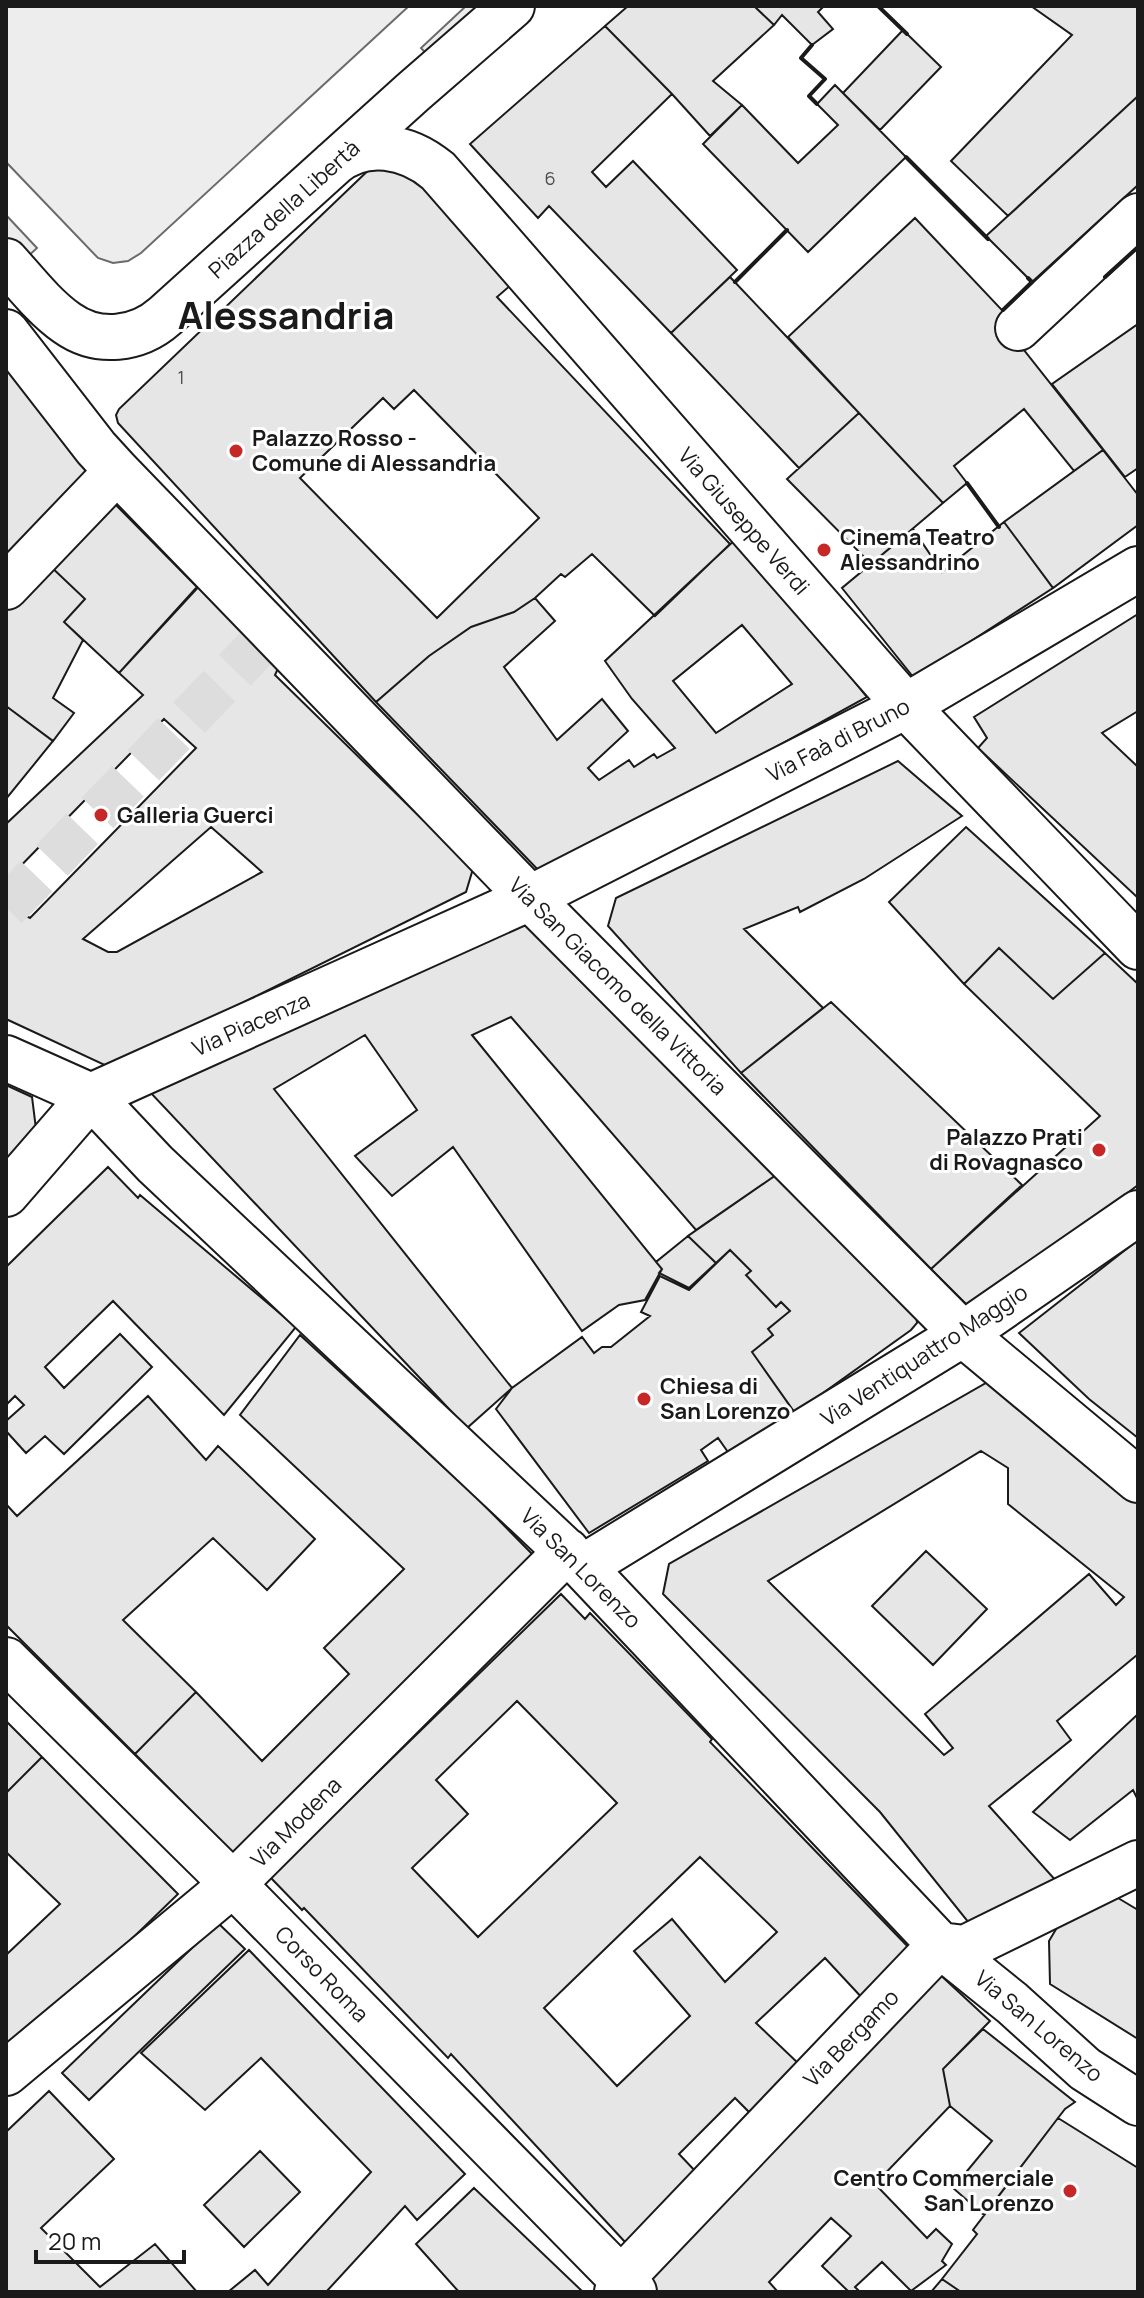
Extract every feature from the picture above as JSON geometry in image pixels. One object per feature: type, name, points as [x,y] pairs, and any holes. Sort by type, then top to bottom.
[{"type":"street","name":"Piazza della Libertà","points":[[6,261],[69,325],[98,336],[116,337],[145,331],[160,321],[512,6]]},
{"type":"street","name":"Via Giuseppe Verdi","points":[[333,164],[359,150],[390,147],[413,154],[438,171],[906,706],[1138,947]]},
{"type":"street","points":[[1018,328],[1138,216]]},
{"type":"street","points":[[6,332],[117,471],[6,587]]},
{"type":"street","name":"Via San Giacomo della Vittoria","points":[[117,471],[530,898],[963,1334],[1138,1480]]},
{"type":"street","name":"Via Faà di Bruno","points":[[530,898],[906,706],[1138,569]]},
{"type":"street","name":"Via Piacenza","points":[[6,1194],[91,1096],[530,898]]},
{"type":"street","name":"Via San Lorenzo","points":[[6,1058],[91,1096],[155,1164],[575,1559],[940,1945],[1012,2003],[1085,2069],[1138,2103]]},
{"type":"street","name":"Via Ventiquattro Maggio","points":[[575,1559],[963,1334],[1138,1213]]},
{"type":"street","name":"Via Modena","points":[[6,2073],[233,1884],[575,1559]]},
{"type":"street","name":"Corso Roma","points":[[6,1660],[233,1884],[624,2288]]},
{"type":"street","points":[[940,1945],[965,1948],[1138,1863]]},
{"type":"street","name":"Via Bergamo","points":[[624,2288],[940,1945]]},
{"type":"shaded area","points":[[6,6],[409,6],[141,253],[128,261],[113,263],[98,258],[6,162]]},
{"type":"shaded area","points":[[466,6],[492,6],[433,61],[421,48]]},
{"type":"shaded area","points":[[6,215],[37,248],[24,260],[6,240]]},
{"type":"building","points":[[628,6],[754,6],[774,25],[713,81],[742,105],[710,136],[605,26]]},
{"type":"building","points":[[754,6],[824,6],[818,12],[833,29],[812,45],[782,15],[774,25]]},
{"type":"building","points":[[1031,6],[1138,6],[1138,96],[1008,216],[951,161],[1072,35]]},
{"type":"building","points":[[605,26],[672,94],[592,172],[606,187],[633,161],[737,270],[671,333],[549,206],[538,218],[470,144]]},
{"type":"building","points":[[903,30],[941,67],[880,130],[843,93]]},
{"type":"building","points":[[835,85],[906,157],[808,252],[703,144],[742,105],[798,163],[838,125],[817,104]]},
{"type":"building","points":[[1138,96],[1138,185],[1032,282],[986,236]]},
{"type":"building","name":"Palazzo Rosso - Comune di Alessandria","points":[[398,160],[512,284],[497,297],[730,544],[655,616],[592,554],[565,577],[561,574],[514,612],[471,627],[429,656],[376,702],[118,423],[116,415],[377,162]],"holes":[[[414,390],[539,518],[437,618],[300,478],[383,398],[394,409]]]},
{"type":"building","points":[[915,218],[1032,342],[1024,350],[1103,450],[1074,471],[1024,409],[954,466],[967,483],[943,503],[788,337]]},
{"type":"building","points":[[730,277],[859,413],[799,468],[671,333]]},
{"type":"building","points":[[1138,324],[1138,468],[1125,477],[1052,384]]},
{"type":"building","points":[[6,365],[96,466],[6,563]]},
{"type":"building","points":[[859,413],[943,503],[871,564],[787,479]]},
{"type":"building","points":[[1103,450],[1138,495],[1138,525],[1053,588],[1004,522]]},
{"type":"building","points":[[108,497],[197,587],[119,673],[64,622],[85,599],[47,563]]},
{"type":"building","points":[[1004,522],[1053,588],[914,678],[842,588],[913,529],[942,572]]},
{"type":"building","points":[[738,537],[867,697],[543,875],[376,702],[429,656],[471,627],[514,612],[535,598],[555,621],[504,667],[557,740],[602,699],[628,731],[588,768],[599,780],[629,760],[634,767],[654,754],[657,758],[675,748],[632,699],[605,661]],"holes":[[[742,625],[792,684],[716,733],[673,681]]]},
{"type":"building","points":[[47,563],[85,599],[64,622],[83,640],[53,698],[74,713],[53,741],[6,706],[6,608]]},
{"type":"building","points":[[202,583],[280,664],[275,675],[423,820],[428,816],[475,862],[466,892],[111,1068],[6,1019],[6,824],[143,695],[119,673]],"holes":[[[211,827],[262,872],[117,952],[108,952],[83,939]]]},
{"type":"building","points":[[1138,614],[1138,711],[1102,733],[1138,767],[1138,898],[978,748],[987,738],[974,717]]},
{"type":"building","points":[[6,706],[53,741],[6,799]]},
{"type":"building","name":"Galleria Guerci","points":[[164,719],[196,748],[30,918],[6,905],[6,881]]},
{"type":"building","points":[[898,761],[962,816],[864,879],[800,912],[798,907],[744,929],[823,1008],[741,1073],[608,926],[616,898]]},
{"type":"building","points":[[966,827],[1105,953],[1053,999],[999,948],[964,984],[889,902]]},
{"type":"building","points":[[529,917],[776,1175],[696,1230],[511,1017],[472,1035],[662,1269],[645,1300],[619,1305],[582,1331],[453,1147],[392,1196],[355,1156],[417,1110],[365,1035],[274,1089],[512,1388],[467,1428],[148,1090],[241,1053]]},
{"type":"building","name":"Palazzo Prati di Rovagnasco","points":[[999,948],[1053,999],[1105,953],[1138,984],[1138,1185],[972,1310],[931,1269],[1100,1116],[964,984]]},
{"type":"building","points":[[831,1002],[1022,1185],[931,1269],[741,1073]]},
{"type":"building","points":[[6,1085],[32,1097],[37,1137],[6,1168]]},
{"type":"building","points":[[108,1167],[138,1198],[140,1195],[296,1327],[224,1415],[113,1301],[45,1367],[64,1388],[120,1334],[152,1367],[64,1454],[45,1436],[26,1453],[6,1431],[6,1421],[24,1405],[15,1396],[6,1405],[6,1267]]},
{"type":"building","points":[[776,1175],[916,1314],[917,1323],[795,1413],[752,1352],[773,1335],[768,1329],[790,1311],[781,1302],[776,1307],[746,1275],[751,1271],[730,1250],[716,1263],[688,1236]]},
{"type":"building","points":[[688,1236],[716,1263],[689,1288],[659,1273],[662,1269],[656,1262]]},
{"type":"building","points":[[1138,1240],[1138,1438],[1089,1399],[1019,1333]]},
{"type":"building","name":"Chiesa di San Lorenzo","points":[[730,1250],[751,1271],[746,1275],[776,1307],[781,1302],[790,1311],[768,1329],[773,1335],[752,1352],[795,1413],[730,1455],[718,1438],[701,1450],[708,1461],[589,1533],[496,1409],[512,1388],[582,1337],[594,1353],[602,1347],[611,1347],[650,1316],[641,1312],[660,1276],[689,1290]]},
{"type":"building","points":[[300,1335],[476,1497],[536,1558],[234,1854],[135,1754],[196,1692],[262,1761],[349,1674],[324,1648],[404,1569],[240,1415]]},
{"type":"building","points":[[993,1379],[1138,1500],[1138,1657],[1057,1721],[1071,1740],[989,1806],[1058,1883],[977,1933],[880,1812],[663,1594],[669,1564]],"holes":[[[981,1451],[1008,1468],[1008,1504],[1124,1597],[1116,1605],[1089,1574],[925,1714],[953,1748],[944,1755],[768,1581]]]},
{"type":"building","points":[[148,1396],[206,1460],[218,1446],[315,1539],[267,1590],[213,1538],[123,1620],[196,1692],[135,1754],[6,1625],[6,1504],[17,1516]]},
{"type":"building","points":[[926,1551],[987,1609],[933,1665],[872,1606]]},
{"type":"building","points":[[561,1594],[585,1619],[590,1613],[914,1953],[865,2001],[825,1958],[756,2023],[799,2064],[751,2114],[735,2098],[679,2154],[698,2174],[625,2242],[451,2054],[448,2058],[304,1908],[302,1910],[270,1877]],"holes":[[[517,1701],[617,1803],[478,1937],[412,1868],[468,1814],[436,1780]],[[700,1857],[777,1932],[725,1982],[672,1919],[634,1951],[690,2016],[617,2086],[544,2008]]]},
{"type":"building","points":[[1138,1714],[1138,1800],[1133,1790],[1070,1840],[1033,1812]]},
{"type":"building","points":[[6,1721],[42,1757],[6,1793]]},
{"type":"building","points":[[42,1757],[178,1894],[6,2061],[6,1955],[60,1904],[6,1852],[6,1793]]},
{"type":"building","points":[[1108,1892],[1138,1910],[1138,2039],[1050,1984],[1049,1941],[1068,1909]]},
{"type":"building","points":[[218,1923],[245,1949],[89,2100],[62,2073]]},
{"type":"building","points":[[249,1950],[465,2174],[417,2220],[405,2206],[326,2292],[228,2292],[255,2270],[268,2285],[371,2172],[261,2058],[205,2110],[141,2053]]},
{"type":"building","points":[[935,1970],[990,2021],[943,2069],[950,2106],[875,2184],[927,2238],[936,2229],[952,2244],[942,2261],[946,2265],[911,2291],[882,2262],[855,2287],[860,2292],[849,2292],[822,2266],[851,2236],[831,2218],[769,2282],[778,2292],[658,2292],[645,2280]]},
{"type":"building","points":[[983,2029],[1075,2102],[1065,2109],[984,2215],[953,2188],[992,2141],[950,2106],[943,2069]]},
{"type":"building","points":[[49,2091],[114,2159],[41,2228],[100,2287],[155,2244],[197,2292],[6,2292],[6,2132]]},
{"type":"building","name":"Centro Commerciale San Lorenzo","points":[[1058,2118],[1138,2168],[1138,2292],[961,2292],[942,2279],[977,2234],[973,2230]]},
{"type":"building","points":[[260,2151],[300,2192],[244,2247],[204,2205]]},
{"type":"building","points":[[474,2188],[583,2292],[459,2292],[416,2244]]},
{"type":"building","points":[[942,2279],[961,2292],[931,2292]]},
{"type":"tunnel","points":[[6,908],[260,644]]},
{"type":"wall","points":[[878,6],[907,34]]},
{"type":"wall","points":[[812,45],[801,58],[825,79],[809,96],[817,104]]},
{"type":"wall","points":[[906,157],[988,239]]},
{"type":"wall","points":[[735,282],[787,230]]},
{"type":"wall","points":[[1105,277],[1138,247]]},
{"type":"wall","points":[[1003,310],[1032,282],[1028,278]]},
{"type":"wall","points":[[967,483],[999,527]]},
{"type":"place","name":"Palazzo Rosso - Comune di Alessandria","points":[[236,451]]},
{"type":"place","name":"Cinema Teatro Alessandrino","points":[[824,550]]},
{"type":"place","name":"Galleria Guerci","points":[[101,815]]},
{"type":"place","name":"Palazzo Prati di Rovagnasco","points":[[1099,1150]]},
{"type":"place","name":"Chiesa di San Lorenzo","points":[[644,1399]]},
{"type":"place","name":"Centro Commerciale San Lorenzo","points":[[1070,2191]]},
{"type":"district","name":"Alessandria","points":[[286,316]]}]
